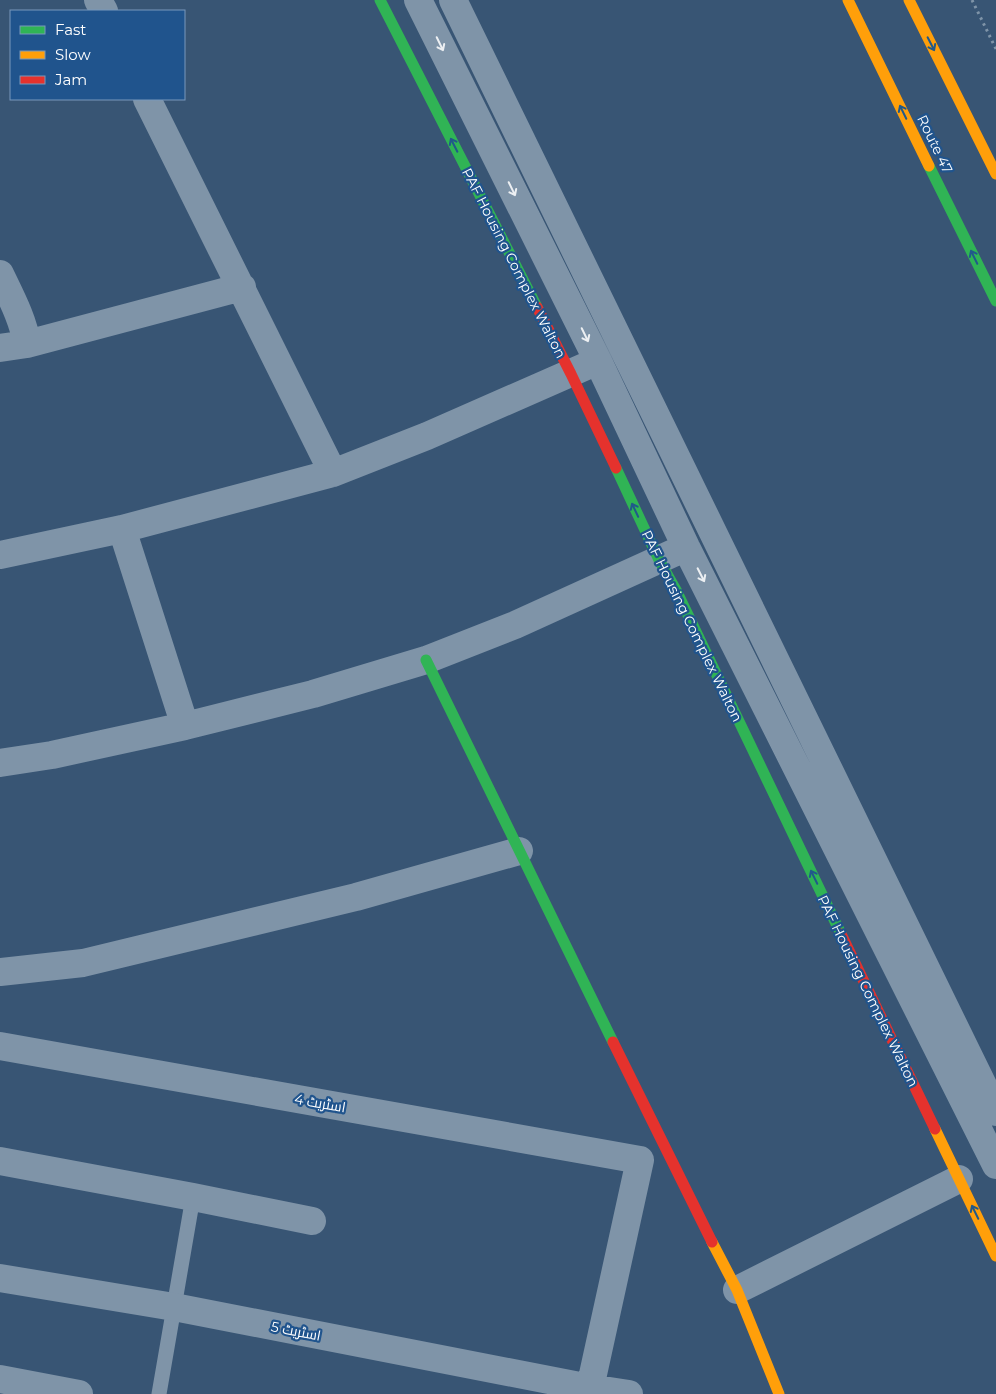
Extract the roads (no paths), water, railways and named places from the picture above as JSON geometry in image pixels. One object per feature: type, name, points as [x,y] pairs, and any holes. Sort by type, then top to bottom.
[{"type":"street","name":"PAF Housing Complex Walton","points":[[380,0],[570,374],[996,1256]]},
{"type":"street","points":[[418,0],[598,361],[686,547],[996,1165]]},
{"type":"street","points":[[453,0],[996,1112]]},
{"type":"street","name":"Route 47","points":[[848,0],[996,301]]},
{"type":"street","points":[[909,0],[996,174]]},
{"type":"street","points":[[148,100],[332,473]]},
{"type":"street","points":[[0,274],[25,328],[27,344]]},
{"type":"street","points":[[0,348],[27,344],[242,288]]},
{"type":"street","points":[[0,555],[122,528],[332,473],[427,436],[598,361]]},
{"type":"street","points":[[672,518],[700,506]]},
{"type":"street","points":[[122,528],[184,726]]},
{"type":"street","points":[[0,763],[52,755],[184,726],[313,694],[426,660],[515,624],[686,547]]},
{"type":"street","points":[[426,660],[666,1150],[737,1290],[779,1394]]},
{"type":"street","points":[[0,972],[83,963],[356,898],[519,851]]},
{"type":"street","name":"اسٹریٹ 4","points":[[0,1046],[640,1160]]},
{"type":"street","points":[[590,1388],[640,1160],[666,1150]]},
{"type":"street","points":[[0,1161],[193,1197],[312,1222]]},
{"type":"street","points":[[737,1290],[959,1179]]},
{"type":"street","name":"اسٹریٹ 5","points":[[0,1278],[174,1307],[629,1394]]},
{"type":"street","points":[[0,1379],[80,1394]]},
{"type":"lane","points":[[159,1394],[193,1197]]}]
